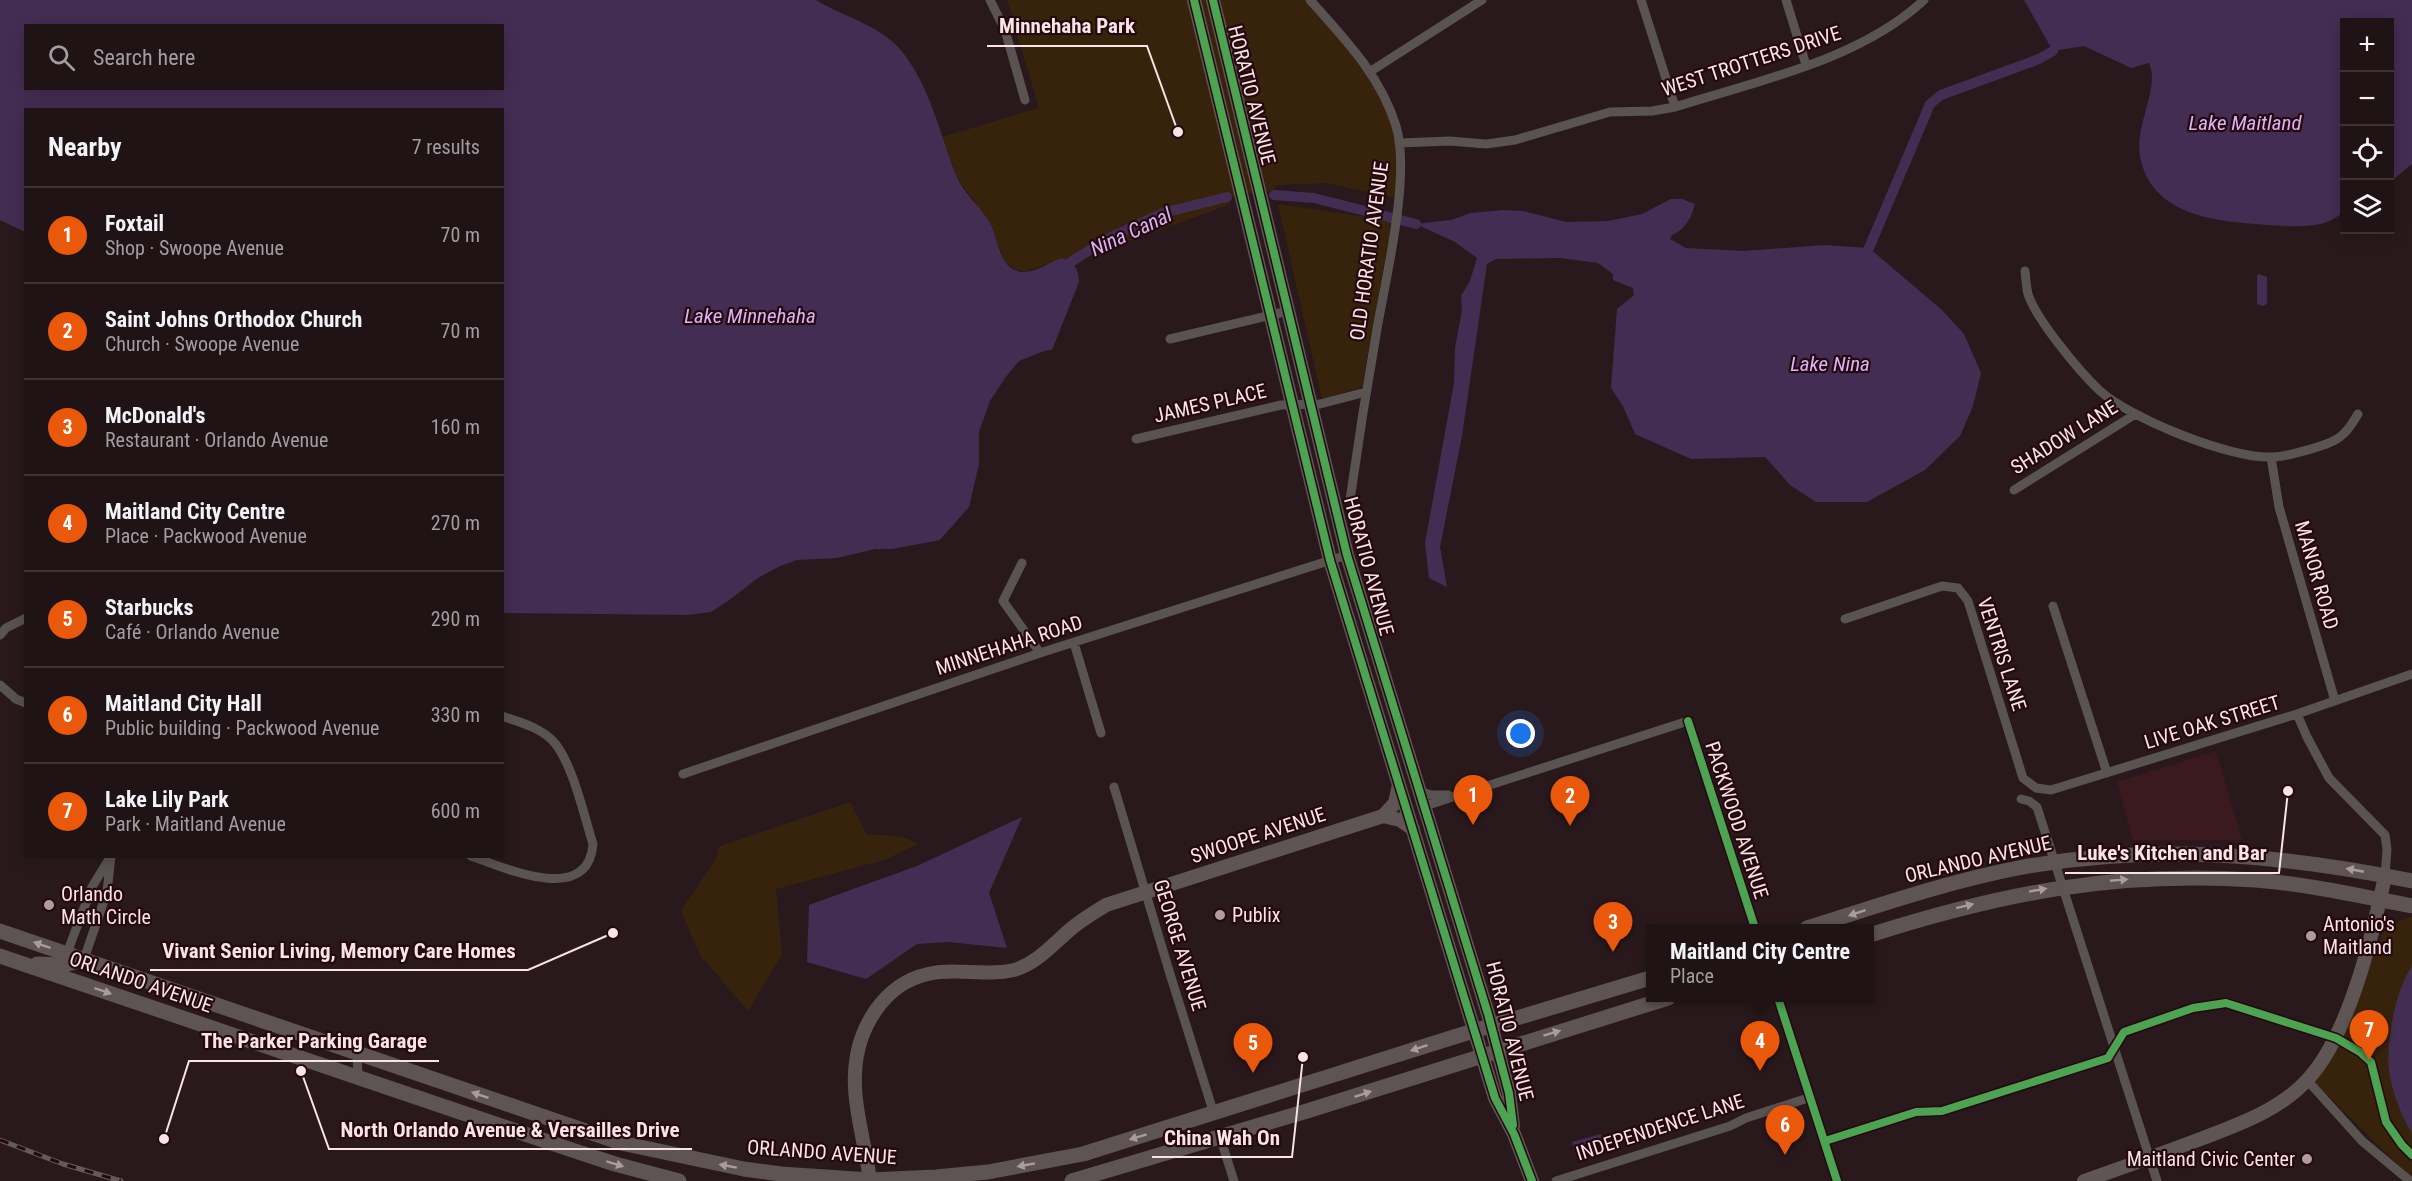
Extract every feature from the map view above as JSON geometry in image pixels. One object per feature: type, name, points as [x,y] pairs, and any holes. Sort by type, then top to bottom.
[{"type":"main road","name":"HORATIO AVENUE","points":[[1194,0],[1330,560],[1474,1031],[1490,1053]]},
{"type":"main road","name":"HORATIO AVENUE","points":[[1213,0],[1347,555],[1491,1026],[1490,1053],[1495,1098],[1514,1134],[1532,1181]]},
{"type":"main road","points":[[1399,784],[1413,801],[1423,799]]},
{"type":"main road","points":[[1399,784],[1395,803],[1383,816],[1400,820],[1413,829]]},
{"type":"main road","name":"SWOOPE AVENUE","points":[[870,1180],[855,1074],[864,1034],[872,1016],[887,994],[899,985],[929,973],[951,971],[991,973],[1015,970],[1037,960],[1073,927],[1106,905],[1383,816]]},
{"type":"main road","name":"ORLANDO AVENUE","points":[[1820,924],[1942,886],[2016,868],[2137,854],[2221,855],[2300,861],[2412,881]]},
{"type":"main road","points":[[2084,1181],[2248,1121],[2283,1100],[2307,1080],[2320,1066],[2336,1038],[2361,969],[2385,876]]},
{"type":"main road","points":[[1874,933],[1950,909],[2061,886],[2139,879],[2219,879],[2295,885],[2412,906]]},
{"type":"main road","name":"ORLANDO AVENUE","points":[[0,931],[633,1146],[744,1169],[870,1180],[988,1172],[1093,1151],[1646,979]]},
{"type":"main road","name":"ORLANDO AVENUE","points":[[0,956],[615,1164],[679,1181]]},
{"type":"main road","points":[[28,965],[64,964],[84,959]]},
{"type":"main road","points":[[68,980],[114,969]]},
{"type":"main road","points":[[1072,1181],[1655,1002]]},
{"type":"street","points":[[990,0],[1005,30],[1025,100]]},
{"type":"street","name":"OLD HORATIO AVENUE","points":[[1310,0],[1371,71],[1388,105],[1399,143],[1401,160],[1391,246],[1350,500]]},
{"type":"street","points":[[1371,71],[1482,0]]},
{"type":"street","points":[[1641,0],[1675,107]]},
{"type":"street","points":[[1786,0],[1806,65]]},
{"type":"street","name":"WEST TROTTERS DRIVE","points":[[1399,143],[1450,141],[1486,144],[1515,140],[1610,112],[1652,111],[1675,107],[1806,65],[1866,42],[1895,25],[1924,0]]},
{"type":"street","points":[[2025,271],[2028,293],[2036,310],[2072,359],[2099,390],[2134,415],[2228,451],[2271,457],[2329,444],[2341,437],[2358,414]]},
{"type":"street","points":[[1170,339],[1288,311]]},
{"type":"street","points":[[1292,405],[1310,405],[1366,392]]},
{"type":"street","name":"JAMES PLACE","points":[[1136,439],[1281,405],[1292,405]]},
{"type":"street","name":"SHADOW LANE","points":[[2014,490],[2134,415]]},
{"type":"street","name":"MANOR ROAD","points":[[2271,457],[2279,507],[2335,701]]},
{"type":"street","name":"MINNEHAHA ROAD","points":[[683,774],[1040,653],[1347,555]]},
{"type":"street","points":[[1022,563],[1003,601],[1040,653]]},
{"type":"street","name":"VENTRIS LANE","points":[[1845,620],[1942,586],[1958,588],[1968,601],[2023,778]]},
{"type":"street","points":[[2053,606],[2107,773]]},
{"type":"street","points":[[0,635],[6,628],[24,619]]},
{"type":"street","points":[[1074,643],[1101,733]]},
{"type":"street","name":"LIVE OAK STREET","points":[[2023,778],[2036,788],[2051,790],[2297,714],[2412,674]]},
{"type":"street","points":[[0,685],[16,699],[24,702]]},
{"type":"street","points":[[2297,714],[2329,778],[2385,835],[2387,849],[2385,876]]},
{"type":"street","points":[[477,858],[520,873],[551,880],[583,870],[592,858],[593,844],[565,757],[552,740],[530,726],[504,717]]},
{"type":"street","name":"PACKWOOD AVENUE","points":[[1459,795],[1688,722],[1754,924]]},
{"type":"street","name":"GEORGE AVENUE","points":[[1114,787],[1214,1114]]},
{"type":"street","points":[[1423,799],[1432,795],[1459,795]]},
{"type":"street","points":[[1423,799],[1459,795]]},
{"type":"street","points":[[2020,799],[2029,801],[2037,807],[2157,1181]]},
{"type":"street","points":[[68,953],[92,887],[110,858]]},
{"type":"street","points":[[84,959],[107,892],[111,858]]},
{"type":"street","points":[[1779,1002],[1837,1181]]},
{"type":"street","points":[[357,1052],[358,1078]]},
{"type":"street","points":[[2307,1080],[2362,1141],[2410,1181]]},
{"type":"street","name":"INDEPENDENCE LANE","points":[[1556,1181],[1730,1126],[1746,1118],[1811,1097]]},
{"type":"street","points":[[1220,1137],[1234,1181]]},
{"type":"shaded area","points":[[1007,0],[1310,0],[1362,60],[1396,128],[1397,198],[1326,183],[1277,185],[1273,190],[1228,197],[1231,204],[1071,262],[1062,258],[1025,272],[1015,269],[1005,262],[991,225],[957,177],[942,137],[1039,108]]},
{"type":"shaded area","points":[[1278,204],[1392,221],[1362,387],[1322,399]]},
{"type":"shaded area","points":[[2216,751],[2242,840],[2133,840],[2117,782]]},
{"type":"shaded area","points":[[850,802],[867,835],[900,837],[918,844],[884,860],[776,889],[782,954],[748,1011],[700,955],[681,911],[717,857],[718,847]]},
{"type":"shaded area","points":[[2412,916],[2412,1178],[2312,1080],[2341,1041],[2384,928]]},
{"type":"water","name":"Lake Minnehaha","points":[[0,0],[816,0],[874,29],[895,44],[904,54],[922,83],[959,182],[990,223],[1009,267],[1016,271],[1029,272],[1062,258],[1075,267],[1079,282],[1052,350],[1019,361],[990,401],[979,432],[979,464],[969,507],[940,540],[892,549],[875,549],[837,558],[797,560],[758,578],[711,612],[687,615],[504,613],[504,108],[24,108],[24,232],[0,220]]},
{"type":"water","name":"Lake Maitland","points":[[2024,0],[2412,0],[2412,164],[2394,179],[2394,18],[2340,18],[2340,215],[2332,220],[2311,226],[2232,222],[2193,213],[2175,206],[2160,195],[2149,180],[2141,161],[2140,135],[2152,85],[2149,63],[2131,68],[2084,46],[2053,51]]},
{"type":"water","name":"Lake Nina","points":[[1671,199],[1682,199],[1695,204],[1687,222],[1670,239],[1686,248],[1743,251],[1825,245],[1869,248],[1942,310],[1964,334],[1981,373],[1973,406],[1960,436],[1925,470],[1867,502],[1816,502],[1790,485],[1765,457],[1691,459],[1635,434],[1623,406],[1611,388],[1617,309],[1634,295],[1633,288],[1613,280],[1613,274],[1598,263],[1560,258],[1496,259],[1487,264],[1462,436],[1440,547],[1447,587],[1429,578],[1425,543],[1454,383],[1455,348],[1462,310],[1461,296],[1470,281],[1477,258],[1455,242],[1416,224],[1451,220],[1471,213],[1503,210],[1523,211],[1566,222],[1608,221],[1642,214]]},
{"type":"water","points":[[2259,274],[2267,277],[2267,304],[2263,306],[2257,304],[2257,276]]},
{"type":"water","points":[[1022,817],[989,893],[1007,948],[948,942],[917,944],[866,979],[807,962],[809,905],[917,866]]},
{"type":"water","points":[[2412,966],[2412,1133],[2394,1092],[2390,1077],[2389,1051],[2396,1004]]},
{"type":"water","points":[[1601,1134],[1603,1143],[1575,1151],[1572,1142]]},
{"type":"waterway","points":[[1869,248],[1930,104],[1941,95],[2039,59],[2053,51]]},
{"type":"waterway","name":"Nina Canal","points":[[1274,195],[1314,198],[1416,224]]},
{"type":"waterway","name":"Nina Canal","points":[[1071,262],[1105,240],[1163,213],[1227,197]]},
{"type":"railway","points":[[0,1140],[63,1164],[121,1181]]},
{"type":"cycle path","points":[[1194,0],[1330,560],[1495,1098],[1514,1134],[1532,1181]]},
{"type":"cycle path","points":[[1213,0],[1347,555],[1488,1014],[1509,1093],[1513,1125]]},
{"type":"cycle path","points":[[1688,721],[1754,924]]},
{"type":"cycle path","points":[[1779,1002],[1837,1181]]},
{"type":"cycle path","points":[[1825,1141],[1916,1112],[1942,1111],[2108,1058],[2124,1032],[2193,1008],[2226,1003],[2336,1038],[2360,1052],[2371,1062],[2386,1122],[2412,1155]]},
{"type":"place","name":"Minnehaha Park","points":[[1178,132]]},
{"type":"place","name":"Luke's Kitchen and Bar","points":[[2288,791]]},
{"type":"place","name":"Foxtail","points":[[1473,825]]},
{"type":"place","name":"Saint Johns Orthodox Church","points":[[1570,826]]},
{"type":"place","name":"Orlando Math Circle","points":[[49,905]]},
{"type":"place","name":"Publix","points":[[1220,915]]},
{"type":"place","name":"Vivant Senior Living, Memory Care Homes","points":[[613,933]]},
{"type":"place","name":"Antonio's Maitland","points":[[2311,936]]},
{"type":"place","name":"McDonald's","points":[[1613,952]]},
{"type":"place","name":"China Wah On","points":[[1303,1057]]},
{"type":"place","name":"Lake Lily Park","points":[[2369,1060]]},
{"type":"place","name":"North Orlando Avenue & Versailles Drive","points":[[301,1071]]},
{"type":"place","name":"Maitland City Centre","points":[[1760,1071]]},
{"type":"place","name":"Starbucks","points":[[1253,1073]]},
{"type":"place","name":"The Parker Parking Garage","points":[[164,1139]]},
{"type":"place","name":"Maitland City Hall","points":[[1785,1155]]},
{"type":"place","name":"Maitland Civic Center","points":[[2307,1159]]}]
